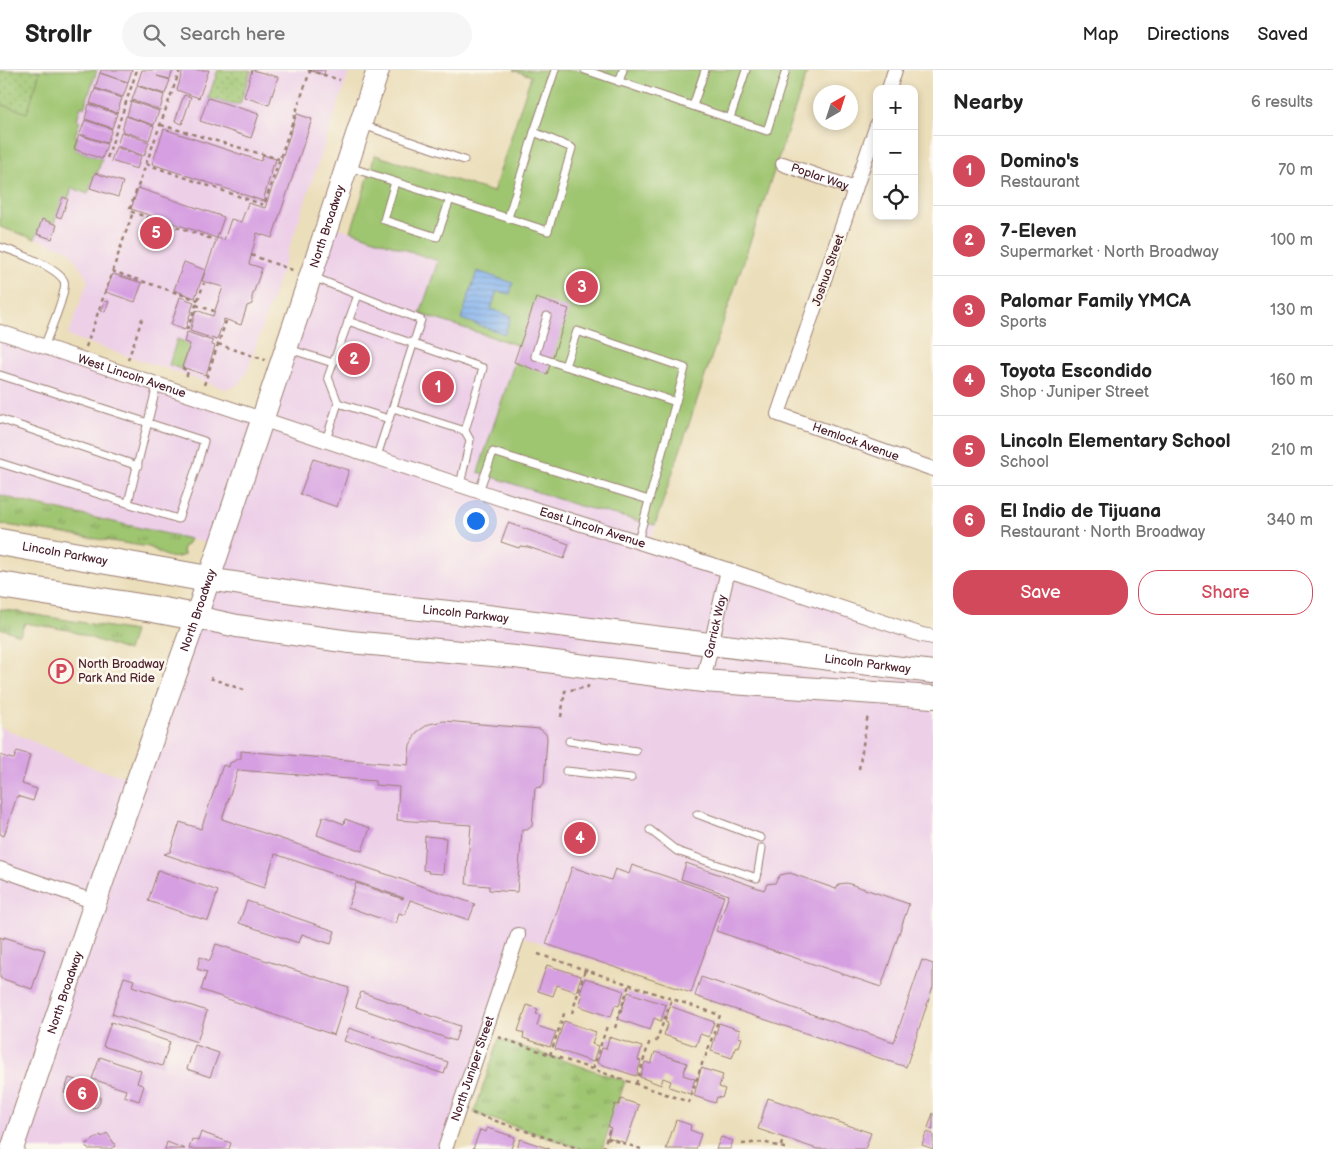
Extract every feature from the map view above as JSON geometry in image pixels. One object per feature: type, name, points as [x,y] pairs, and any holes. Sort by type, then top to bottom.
[{"type":"highway","name":"Lincoln Parkway","points":[[0,542],[208,579]]},
{"type":"highway","points":[[0,585],[196,617]]},
{"type":"main road","name":"North Broadway","points":[[12,1149],[95,902],[196,617],[378,70]]},
{"type":"main road","name":"Lincoln Parkway","points":[[208,579],[372,604],[487,616],[933,672]]},
{"type":"main road","points":[[196,617],[236,626],[350,642],[515,656],[703,682],[933,697]]},
{"type":"street","points":[[890,85],[895,70]]},
{"type":"street","name":"Joshua Street","points":[[778,414],[875,130]]},
{"type":"street","name":"Poplar Way","points":[[784,164],[855,189]]},
{"type":"street","name":"West Lincoln Avenue","points":[[0,332],[263,419]]},
{"type":"street","name":"Hemlock Avenue","points":[[778,414],[933,468]]},
{"type":"street","name":"East Lincoln Avenue","points":[[263,419],[460,485],[928,636]]},
{"type":"street","name":"Garrick Way","points":[[703,682],[728,570]]},
{"type":"street","points":[[0,869],[95,902]]},
{"type":"street","name":"North Juniper Street","points":[[445,1149],[518,935]]},
{"type":"lane","points":[[508,218],[555,70]]},
{"type":"lane","points":[[584,70],[767,131],[786,70]]},
{"type":"lane","points":[[619,82],[623,70]]},
{"type":"lane","points":[[693,106],[705,70]]},
{"type":"lane","points":[[730,118],[746,70]]},
{"type":"lane","points":[[361,124],[464,160]]},
{"type":"lane","points":[[347,166],[548,231],[572,148],[534,132]]},
{"type":"lane","points":[[395,182],[384,220],[437,237],[450,199]]},
{"type":"lane","points":[[0,246],[25,255],[64,281],[65,287],[60,307],[44,347]]},
{"type":"lane","points":[[311,276],[420,320],[377,456]]},
{"type":"lane","points":[[326,440],[338,403],[328,377],[358,295]]},
{"type":"lane","points":[[547,316],[535,356],[676,402]]},
{"type":"lane","points":[[348,321],[483,368],[465,431]]},
{"type":"lane","points":[[565,366],[577,331],[685,368],[638,541]]},
{"type":"lane","points":[[284,357],[333,363]]},
{"type":"lane","points":[[0,375],[204,441],[178,519],[0,463]]},
{"type":"lane","points":[[128,503],[157,384]]},
{"type":"lane","points":[[338,403],[388,420]]},
{"type":"lane","points":[[393,408],[465,431],[470,440],[460,485]]},
{"type":"lane","points":[[0,419],[138,466]]},
{"type":"lane","points":[[479,491],[492,452],[649,500]]},
{"type":"lane","points":[[569,741],[636,751]]},
{"type":"lane","points":[[566,771],[631,778]]},
{"type":"lane","points":[[697,814],[761,838]]},
{"type":"lane","points":[[650,830],[677,851],[758,878],[762,848]]},
{"type":"path","points":[[107,158],[137,70]]},
{"type":"path","points":[[180,70],[129,211],[215,240]]},
{"type":"path","points":[[146,164],[264,205],[309,70],[340,80]]},
{"type":"path","points":[[161,125],[279,160]]},
{"type":"path","points":[[82,359],[133,212]]},
{"type":"path","points":[[251,256],[311,276]]},
{"type":"path","points":[[112,271],[198,300]]},
{"type":"path","points":[[188,330],[204,283]]},
{"type":"path","points":[[196,305],[214,311]]},
{"type":"path","points":[[124,373],[143,316]]},
{"type":"path","points":[[200,398],[226,320]]},
{"type":"path","points":[[218,344],[284,357]]},
{"type":"path","points":[[210,678],[244,690]]},
{"type":"path","points":[[562,717],[565,691],[588,687],[589,681]]},
{"type":"path","points":[[859,770],[868,714]]},
{"type":"path","points":[[498,1037],[689,1102],[720,1015],[538,954]]},
{"type":"path","points":[[572,1013],[585,970]]},
{"type":"path","points":[[615,1028],[629,984]]},
{"type":"path","points":[[656,1042],[672,999]]},
{"type":"path","points":[[550,1055],[564,1011]]},
{"type":"path","points":[[593,1069],[607,1026]]},
{"type":"path","points":[[636,1084],[650,1040]]},
{"type":"path","points":[[472,1113],[580,1149]]},
{"type":"path","points":[[603,1149],[610,1128]]},
{"type":"path","points":[[607,1138],[641,1149]]},
{"type":"path","points":[[780,1146],[783,1138]]},
{"type":"path","points":[[742,1144],[763,1142],[788,1149]]},
{"type":"shaded area","points":[[0,70],[350,70],[247,372],[238,385],[226,389],[68,336],[88,280],[69,250],[0,227]]},
{"type":"shaded area","points":[[328,224],[438,261],[420,314],[514,345],[533,292],[712,356],[649,545],[933,637],[933,987],[906,1066],[518,935],[445,1149],[0,1149],[0,727],[94,768],[138,780],[219,546],[0,495],[0,332],[263,419]]},
{"type":"green space","points":[[0,70],[35,70],[41,72],[27,114],[0,104]]},
{"type":"green space","points":[[35,70],[97,70],[84,108],[81,106],[77,119],[80,121],[75,136],[78,137],[74,149],[102,159],[88,194],[72,188],[68,199],[63,198],[54,223],[42,220],[35,239],[0,227],[0,104],[27,113],[40,72]]},
{"type":"green space","points":[[218,70],[251,70],[240,104],[229,104],[208,98]]},
{"type":"green space","points":[[513,70],[808,70],[655,525],[576,505],[478,472],[520,346],[420,314],[438,261],[351,231],[375,155],[493,192],[531,76]]},
{"type":"green space","points":[[177,339],[190,344],[181,369],[169,365]]},
{"type":"green space","points":[[0,495],[190,539],[187,545],[183,547],[184,555],[174,558],[149,547],[0,524]]},
{"type":"green space","points":[[0,609],[134,631],[128,651],[68,630],[25,623],[20,635],[0,628]]},
{"type":"green space","points":[[499,1039],[625,1081],[602,1149],[582,1149],[474,1113]]},
{"type":"water","points":[[477,271],[513,283],[510,294],[497,291],[491,309],[511,316],[505,334],[461,319]]},
{"type":"building","points":[[101,70],[132,70],[128,82],[100,73]]},
{"type":"building","points":[[142,70],[173,70],[170,79],[157,76],[170,80],[165,94],[137,85]]},
{"type":"building","points":[[183,70],[209,70],[199,98],[177,90]]},
{"type":"building","points":[[252,70],[278,77],[269,105],[244,97]]},
{"type":"building","points":[[309,70],[325,70],[324,75]]},
{"type":"building","points":[[100,73],[128,83],[123,97],[95,88]]},
{"type":"building","points":[[137,86],[164,95],[160,110],[132,100]]},
{"type":"building","points":[[95,89],[122,98],[117,113],[90,103]]},
{"type":"building","points":[[184,95],[191,97],[182,124],[175,121]]},
{"type":"building","points":[[208,98],[259,114],[251,138],[200,121]]},
{"type":"building","points":[[131,101],[159,111],[154,125],[127,116]]},
{"type":"building","points":[[89,104],[117,114],[112,128],[85,119]]},
{"type":"building","points":[[297,114],[312,119],[272,238],[257,233],[249,264],[262,268],[252,297],[252,304],[247,306],[241,325],[224,319],[217,340],[190,331],[196,310],[213,316],[223,287],[202,281],[217,238],[224,240],[231,219],[241,222],[248,203],[265,208]]},
{"type":"building","points":[[126,116],[154,126],[149,140],[122,131]]},
{"type":"building","points":[[85,120],[112,129],[107,143],[80,134]]},
{"type":"building","points":[[164,129],[261,161],[263,155],[276,159],[274,166],[272,166],[263,201],[152,164]]},
{"type":"building","points":[[121,132],[149,142],[144,156],[117,146]]},
{"type":"building","points":[[79,135],[107,144],[102,159],[74,149]]},
{"type":"building","points":[[116,147],[141,156],[137,169],[111,161]]},
{"type":"building","points":[[95,173],[123,182],[118,197],[90,188]]},
{"type":"building","points":[[138,188],[224,217],[217,238],[131,209]]},
{"type":"building","points":[[63,197],[68,199],[61,218],[56,216]]},
{"type":"building","points":[[42,219],[57,225],[52,239],[37,234]]},
{"type":"building","points":[[184,262],[205,270],[195,298],[174,290]]},
{"type":"building","points":[[113,274],[142,283],[135,302],[106,292]]},
{"type":"building","points":[[180,297],[194,302],[185,330],[171,325]]},
{"type":"building","points":[[536,298],[569,309],[547,374],[514,362]]},
{"type":"building","points":[[105,301],[109,302],[105,312],[101,311]]},
{"type":"building","points":[[187,332],[213,341],[212,345],[215,346],[206,375],[182,367],[190,344],[184,342]]},
{"type":"building","points":[[313,459],[349,470],[337,507],[300,494]]},
{"type":"building","points":[[508,523],[569,544],[564,559],[528,547],[520,546],[519,548],[501,542]]},
{"type":"building","points":[[444,721],[540,729],[546,734],[544,783],[541,787],[535,788],[532,826],[527,830],[522,830],[517,892],[489,890],[489,886],[466,884],[471,825],[397,820],[399,787],[375,785],[375,781],[238,770],[222,819],[475,904],[469,920],[410,900],[405,915],[399,913],[396,924],[348,907],[356,883],[404,898],[275,854],[264,888],[164,854],[170,852],[180,822],[201,829],[223,765],[229,767],[230,763],[241,758],[241,751],[408,765],[410,745],[417,732],[429,724]]},
{"type":"building","points":[[17,751],[30,755],[22,784],[37,789],[33,801],[17,796],[4,836],[0,834],[0,755],[14,759]]},
{"type":"building","points":[[323,816],[344,824],[345,819],[370,828],[362,851],[317,835]]},
{"type":"building","points":[[425,836],[446,838],[443,874],[428,873],[429,871],[423,870]]},
{"type":"building","points":[[686,863],[764,890],[767,884],[775,883],[780,875],[790,873],[836,889],[839,884],[847,883],[909,904],[881,987],[716,931],[729,895],[681,879]]},
{"type":"building","points":[[632,865],[724,896],[691,993],[546,944],[572,867],[611,880],[615,869],[629,874]]},
{"type":"building","points":[[158,870],[218,891],[208,921],[148,901]]},
{"type":"building","points":[[247,901],[335,931],[331,944],[302,934],[299,943],[239,923]]},
{"type":"building","points":[[0,937],[45,950],[32,989],[0,978]]},
{"type":"building","points":[[216,944],[349,988],[334,1035],[201,990],[207,972],[197,969],[200,957],[210,961]]},
{"type":"building","points":[[922,960],[933,964],[933,987],[906,1067],[695,996],[701,977],[894,1042]]},
{"type":"building","points":[[547,965],[581,976],[576,992],[557,985],[553,996],[538,991]]},
{"type":"building","points":[[124,977],[134,980],[132,986],[207,1011],[197,1042],[112,1014]]},
{"type":"building","points":[[585,978],[624,991],[619,1006],[615,1005],[611,1017],[579,1006],[583,994],[580,993]]},
{"type":"building","points":[[361,992],[460,1026],[455,1041],[356,1007]]},
{"type":"building","points":[[628,992],[666,1005],[661,1021],[654,1018],[650,1030],[618,1019]]},
{"type":"building","points":[[527,1005],[538,1009],[536,1014],[540,1015],[537,1026],[556,1032],[550,1047],[523,1038],[524,1033],[518,1031]]},
{"type":"building","points":[[670,1006],[714,1022],[709,1037],[700,1034],[696,1046],[664,1035],[668,1023],[665,1022]]},
{"type":"building","points":[[564,1021],[596,1032],[592,1044],[598,1046],[593,1062],[555,1049]]},
{"type":"building","points":[[111,1022],[170,1042],[162,1066],[103,1046]]},
{"type":"building","points":[[719,1023],[740,1030],[738,1037],[742,1038],[739,1047],[736,1046],[732,1058],[711,1051]]},
{"type":"building","points":[[349,1028],[448,1062],[444,1074],[344,1041]]},
{"type":"building","points":[[609,1037],[642,1047],[638,1060],[641,1061],[636,1076],[597,1063],[602,1048],[606,1049]]},
{"type":"building","points":[[195,1045],[219,1053],[210,1077],[187,1069]]},
{"type":"building","points":[[655,1052],[687,1063],[683,1075],[695,1079],[690,1094],[669,1087],[671,1081],[663,1078],[661,1085],[640,1077],[645,1062],[651,1064]]},
{"type":"building","points":[[100,1057],[141,1071],[137,1083],[144,1086],[139,1101],[124,1096],[126,1090],[92,1079]]},
{"type":"building","points":[[701,1068],[723,1075],[719,1087],[725,1089],[722,1098],[717,1097],[715,1103],[694,1096]]},
{"type":"building","points":[[69,1078],[98,1087],[96,1093],[100,1097],[100,1102],[97,1107],[88,1109],[84,1106],[83,1099],[64,1093]]},
{"type":"building","points":[[768,1098],[871,1133],[865,1149],[817,1149],[758,1129]]},
{"type":"building","points":[[621,1099],[639,1105],[626,1143],[608,1137],[611,1128],[608,1127],[615,1104],[619,1105]]},
{"type":"building","points":[[933,1113],[933,1130],[928,1128]]},
{"type":"building","points":[[676,1120],[691,1125],[690,1130],[701,1134],[696,1149],[666,1149]]},
{"type":"building","points":[[487,1128],[515,1137],[511,1149],[473,1149],[480,1130],[486,1132]]},
{"type":"building","points":[[201,1132],[231,1143],[229,1149],[189,1149],[192,1139],[198,1141]]},
{"type":"building","points":[[926,1132],[933,1134],[933,1149],[922,1145]]},
{"type":"building","points":[[107,1133],[116,1146],[110,1149],[88,1149],[85,1145],[101,1135],[102,1137]]},
{"type":"building","points":[[721,1137],[733,1141],[730,1149],[716,1149]]},
{"type":"building","points":[[520,1139],[550,1149],[517,1149]]},
{"type":"building","points":[[167,1142],[185,1149],[165,1149]]},
{"type":"place","name":"Lincoln Elementary School","points":[[156,233]]},
{"type":"place","name":"Palomar Family YMCA","points":[[582,287]]},
{"type":"place","name":"7-Eleven","points":[[354,359]]},
{"type":"place","name":"Domino's","points":[[438,387]]},
{"type":"place","name":"North Broadway Park And Ride","points":[[61,671]]},
{"type":"place","name":"Toyota Escondido","points":[[580,838]]},
{"type":"place","name":"El Indio de Tijuana","points":[[82,1094]]}]
